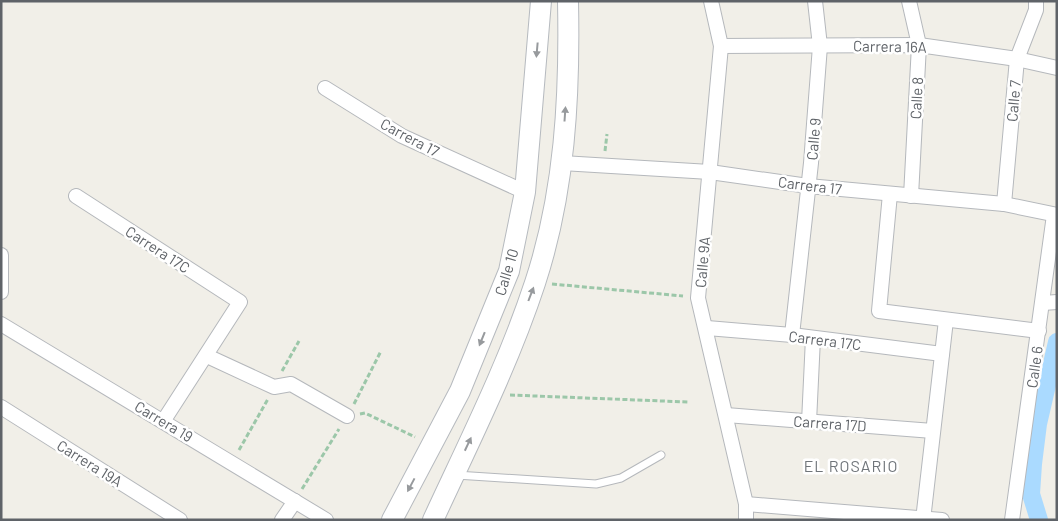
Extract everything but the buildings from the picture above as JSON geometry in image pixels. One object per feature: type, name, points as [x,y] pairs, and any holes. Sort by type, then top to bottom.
[{"type":"main road","name":"Calle 10","points":[[392,520],[460,391],[509,271],[525,192],[540,1]]},
{"type":"main road","name":"Calle 10","points":[[433,520],[492,394],[535,282],[562,163],[569,53],[568,1]]},
{"type":"street","name":"Calle 9A","points":[[711,1],[721,46],[698,298],[707,328],[746,504],[746,520]]},
{"type":"street","name":"Calle 9","points":[[792,335],[808,186],[820,46],[815,1]]},
{"type":"street","name":"Calle 8","points":[[909,1],[919,45],[911,196]]},
{"type":"street","name":"Calle 7","points":[[1004,204],[1017,59],[1036,10],[1036,1]]},
{"type":"street","name":"Carrera 16A","points":[[721,46],[919,45],[1017,59],[1057,68]]},
{"type":"street","name":"Carrera 17","points":[[325,88],[402,136],[525,192]]},
{"type":"street","name":"Carrera 17","points":[[562,163],[710,172],[808,186],[1004,204],[1055,215]]},
{"type":"street","points":[[890,194],[879,311],[1039,331]]},
{"type":"street","name":"Carrera 17C","points":[[76,196],[240,302],[207,356]]},
{"type":"street","name":"Calle 6","points":[[1012,520],[1039,331],[1050,303],[1055,215]]},
{"type":"street","points":[[1,255],[1,292]]},
{"type":"street","points":[[923,519],[946,320]]},
{"type":"street","name":"Carrera 19","points":[[1,324],[164,420],[326,520]]},
{"type":"street","name":"Carrera 17C","points":[[707,328],[792,335],[942,354]]},
{"type":"street","points":[[809,422],[813,338]]},
{"type":"street","points":[[164,420],[207,356],[274,387],[291,384],[347,416]]},
{"type":"street","name":"Carrera 19A","points":[[1,407],[180,520]]},
{"type":"street","name":"Carrera 17D","points":[[726,415],[933,431]]},
{"type":"street","points":[[282,520],[295,501]]},
{"type":"street","points":[[746,504],[942,520]]},
{"type":"lane","points":[[454,475],[596,484],[621,478],[661,455]]},
{"type":"path","points":[[535,282],[698,298]]},
{"type":"path","points":[[295,501],[347,416],[381,351]]},
{"type":"path","points":[[492,394],[688,402]]},
{"type":"path","points":[[347,416],[365,413],[415,437]]},
{"type":"waterway","points":[[1039,520],[1031,494],[1033,464],[1038,424],[1057,342]]},
{"type":"district","name":"EL ROSARIO","points":[[851,465]]}]
